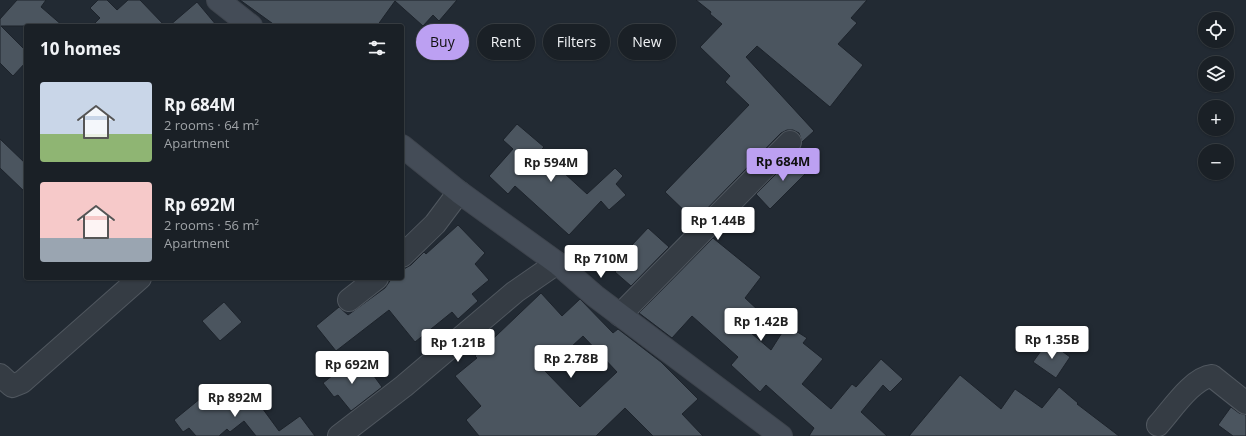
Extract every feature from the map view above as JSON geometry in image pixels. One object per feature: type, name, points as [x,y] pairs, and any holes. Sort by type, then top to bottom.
[{"type":"street","points":[[218,0],[248,24]]},
{"type":"street","points":[[620,315],[790,142]]},
{"type":"street","points":[[404,148],[459,192],[557,263],[595,296],[781,436]]},
{"type":"street","points":[[404,254],[435,224],[459,192]]},
{"type":"street","points":[[339,436],[404,386],[515,292],[557,263]]},
{"type":"street","points":[[0,375],[12,386],[17,385],[138,280]]},
{"type":"street","points":[[349,300],[374,280]]},
{"type":"street","points":[[1158,426],[1195,383],[1205,377],[1212,376],[1246,403]]},
{"type":"building","points":[[17,0],[46,0],[41,7],[61,24],[24,24],[24,26],[1,26],[24,49],[24,64],[13,76],[0,63],[0,19]]},
{"type":"building","points":[[98,0],[107,0],[117,10],[128,0],[140,0],[163,24],[94,24],[100,18],[90,8]]},
{"type":"building","points":[[240,0],[457,0],[439,21],[433,15],[425,24],[421,24],[395,1],[378,24],[273,24]]},
{"type":"building","points":[[696,0],[867,0],[851,18],[857,23],[838,44],[863,65],[830,107],[757,46],[746,57],[814,131],[802,142],[799,133],[793,130],[787,130],[781,133],[695,221],[665,192],[749,105],[725,82],[730,76],[700,47],[722,24],[710,14],[711,12]]},
{"type":"building","points":[[197,2],[215,24],[171,24]]},
{"type":"building","points":[[517,124],[544,147],[540,151],[587,194],[615,168],[623,176],[616,184],[626,195],[609,210],[601,201],[569,235],[515,186],[508,194],[489,176],[513,149],[503,140]]},
{"type":"building","points":[[0,139],[24,162],[24,191],[0,168]]},
{"type":"building","points":[[796,154],[810,169],[770,209],[756,194]]},
{"type":"building","points":[[458,225],[485,253],[475,264],[489,280],[472,294],[478,301],[458,319],[452,312],[415,342],[389,310],[336,351],[316,326],[339,307],[348,315],[385,288],[391,280],[404,280],[404,269],[411,265],[424,252],[426,254]]},
{"type":"building","points":[[648,228],[669,247],[631,286],[615,272],[635,247],[632,245]]},
{"type":"building","points":[[713,238],[761,277],[745,298],[759,311],[744,327],[771,350],[785,328],[791,328],[807,338],[803,343],[823,359],[802,384],[831,409],[852,384],[856,387],[881,359],[903,379],[890,392],[883,385],[861,412],[887,436],[809,436],[814,428],[766,385],[760,392],[731,365],[738,357],[692,316],[672,338],[639,313]]},
{"type":"building","points":[[541,293],[562,316],[580,299],[613,333],[618,329],[661,362],[698,399],[682,414],[703,436],[653,436],[625,408],[596,436],[479,436],[466,420],[481,406],[455,376],[477,358],[475,356]],"holes":[[[583,336],[617,372],[580,407],[545,371]]]},
{"type":"building","points":[[224,302],[242,322],[220,341],[202,321]]},
{"type":"building","points":[[1048,341],[1070,357],[1056,378],[1033,362]]},
{"type":"building","points":[[353,359],[366,376],[371,372],[382,387],[351,411],[338,395],[334,397],[323,383]]},
{"type":"building","points":[[960,375],[1001,409],[1015,389],[1042,408],[1059,387],[1078,403],[1077,404],[1119,436],[909,436]]},
{"type":"building","points":[[246,386],[279,431],[300,416],[315,436],[256,436],[244,421],[230,432],[227,429],[219,436],[196,436],[189,428],[183,432],[174,420],[201,398],[203,401],[212,394],[221,405]]},
{"type":"building","points":[[1231,407],[1239,413],[1246,415],[1246,436],[1233,436],[1218,425]]}]
